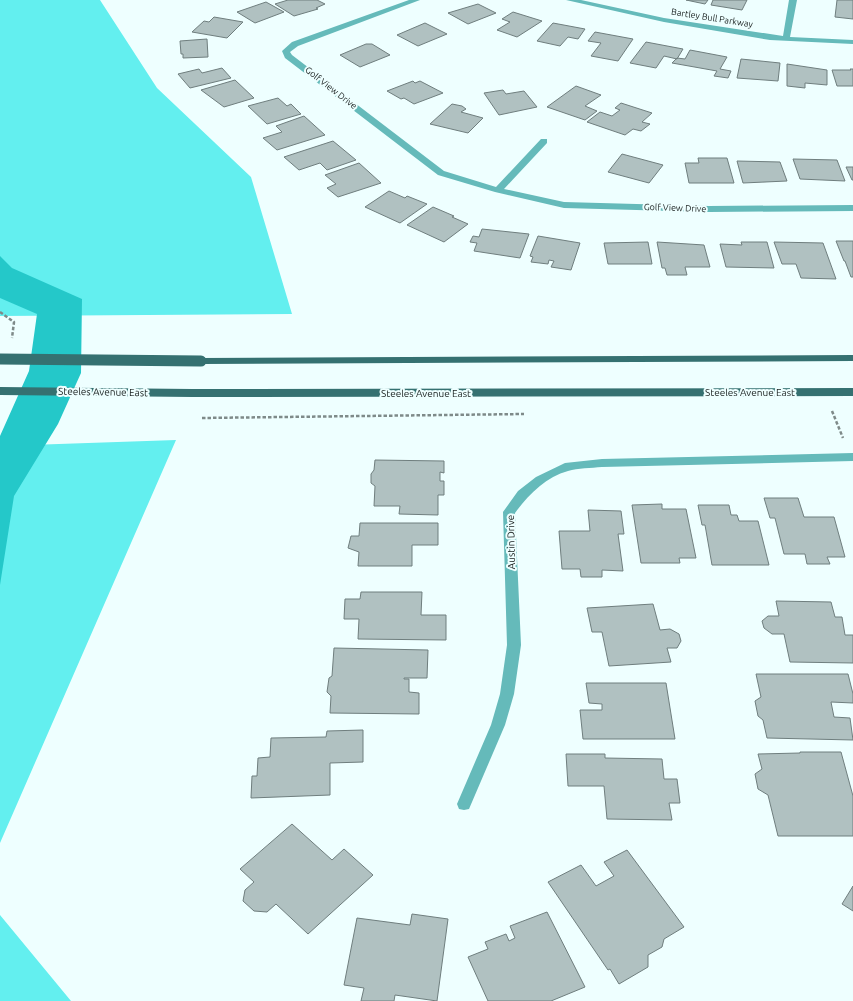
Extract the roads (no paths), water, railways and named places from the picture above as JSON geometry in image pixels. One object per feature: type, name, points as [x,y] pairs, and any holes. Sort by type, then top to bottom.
[{"type":"main road","points":[[0,359],[201,360],[853,358]]},
{"type":"main road","name":"Steeles Avenue East","points":[[0,391],[192,393],[853,392]]},
{"type":"street","name":"Golf View Drive","points":[[416,0],[295,44],[286,50],[288,56],[440,173],[498,190],[564,205],[709,209],[853,208]]},
{"type":"street","name":"Bartley Bull Parkway","points":[[570,0],[664,20],[786,39],[853,42]]},
{"type":"street","points":[[786,39],[793,0]]},
{"type":"street","points":[[498,190],[544,141]]},
{"type":"street","name":"Austin Drive","points":[[464,804],[498,724],[507,694],[514,645],[510,512],[522,494],[540,480],[565,467],[580,465],[602,463],[851,457]]}]
